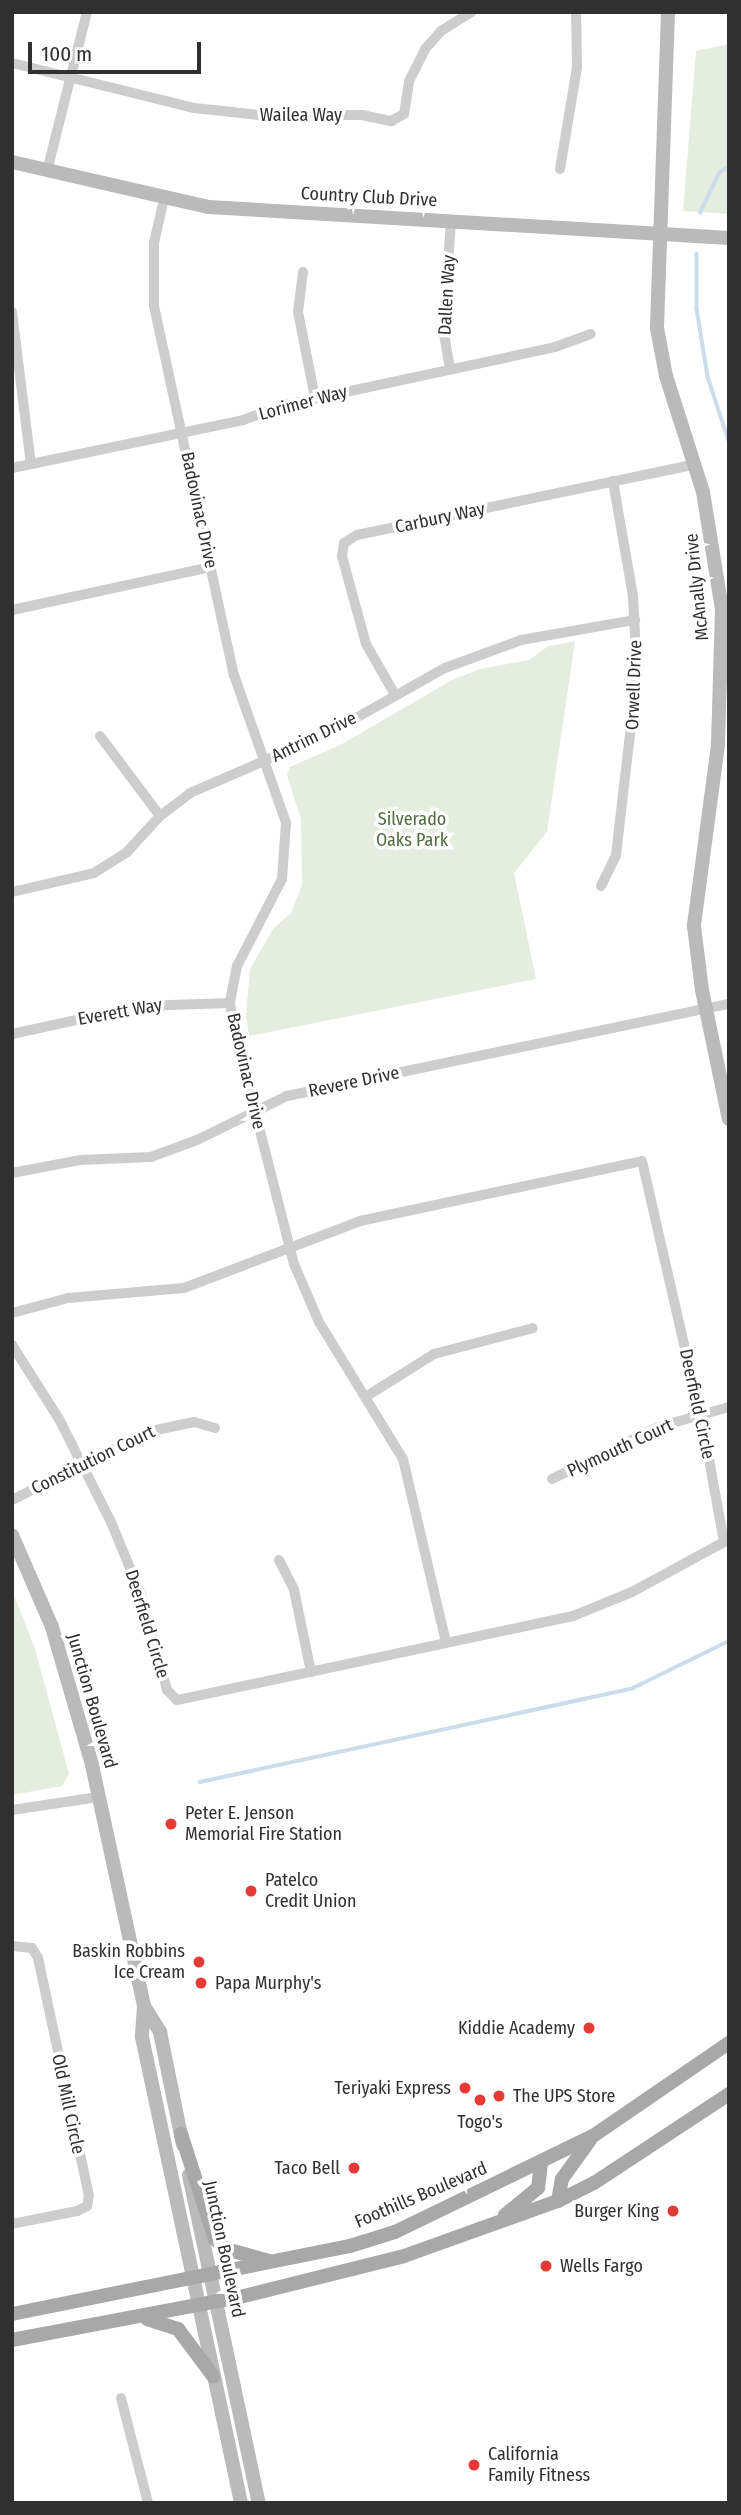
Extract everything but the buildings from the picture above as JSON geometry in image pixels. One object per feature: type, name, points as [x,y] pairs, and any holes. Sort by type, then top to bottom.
[{"type":"main road","name":"Foothills Boulevard","points":[[12,2314],[274,2262],[395,2232],[593,2136],[729,2043]]},
{"type":"main road","points":[[12,2340],[216,2303],[377,2264],[558,2201],[643,2154],[729,2094]]},
{"type":"main road","points":[[181,2134],[215,2239],[233,2252],[274,2262]]},
{"type":"main road","points":[[558,2201],[562,2179],[593,2136]]},
{"type":"main road","points":[[496,2222],[538,2188],[541,2163]]},
{"type":"main road","points":[[143,2318],[178,2329],[213,2376]]},
{"type":"street","points":[[47,170],[88,12]]},
{"type":"street","name":"Wailea Way","points":[[71,78],[215,112],[362,115],[391,121],[404,114],[409,81],[425,49],[441,31],[471,12]]},
{"type":"street","points":[[560,169],[576,79],[576,12]]},
{"type":"street","name":"McAnally Drive","points":[[668,12],[659,234],[659,341],[696,464],[715,556],[723,681],[694,926],[706,1009],[729,1119]]},
{"type":"street","points":[[12,64],[71,78]]},
{"type":"street","name":"Country Club Drive","points":[[12,162],[164,199],[220,208],[729,238]]},
{"type":"street","name":"Badovinac Drive","points":[[164,199],[154,243],[152,284],[240,699],[286,823],[285,862],[272,901],[243,947],[230,1003],[253,1109],[290,1249],[318,1322],[394,1441],[412,1486],[446,1642]]},
{"type":"street","name":"Dallen Way","points":[[450,369],[443,328],[451,220]]},
{"type":"street","points":[[303,272],[298,312],[315,398]]},
{"type":"street","points":[[12,312],[31,464]]},
{"type":"street","name":"Lorimer Way","points":[[12,468],[182,433],[315,398],[555,347],[591,334]]},
{"type":"street","name":"Carbury Way","points":[[394,693],[366,644],[342,556],[344,543],[357,535],[696,464]]},
{"type":"street","name":"Orwell Drive","points":[[601,886],[617,855],[632,748],[635,620],[614,481]]},
{"type":"street","points":[[12,610],[211,567]]},
{"type":"street","name":"Antrim Drive","points":[[12,892],[102,868],[127,852],[160,816],[190,793],[333,731],[394,693],[445,668],[522,640],[635,620]]},
{"type":"street","points":[[100,736],[160,816]]},
{"type":"street","name":"Everett Way","points":[[12,1034],[140,1006],[230,1003]]},
{"type":"street","name":"Revere Drive","points":[[12,1172],[80,1160],[151,1157],[197,1140],[253,1109],[287,1096],[729,1004]]},
{"type":"street","name":"Deerfield Circle","points":[[12,1313],[68,1298],[184,1288],[360,1221],[642,1161],[700,1414],[724,1542],[603,1606],[177,1700],[167,1690],[131,1570],[83,1464],[12,1345]]},
{"type":"street","points":[[367,1396],[434,1354],[533,1328]]},
{"type":"street","name":"Plymouth Court","points":[[552,1479],[658,1427],[729,1407]]},
{"type":"street","name":"Constitution Court","points":[[12,1500],[171,1424],[194,1422],[215,1428]]},
{"type":"street","name":"Junction Boulevard","points":[[12,1535],[55,1637],[98,1797],[144,2006],[142,2037],[241,2503]]},
{"type":"street","points":[[279,1560],[294,1590],[311,1672]]},
{"type":"street","points":[[12,1810],[98,1797]]},
{"type":"street","name":"Old Mill Circle","points":[[12,1947],[32,1948],[38,1958],[89,2195],[87,2206],[77,2211],[12,2224]]},
{"type":"street","name":"Junction Boulevard","points":[[144,2006],[160,2032],[260,2503]]},
{"type":"street","points":[[121,2398],[148,2503]]},
{"type":"green space","points":[[729,44],[729,214],[683,211],[696,51]]},
{"type":"green space","name":"Silverado Oaks Park","points":[[575,641],[547,832],[514,873],[536,979],[249,1036],[246,1014],[250,969],[273,929],[291,913],[302,885],[301,820],[287,775],[290,767],[342,744],[452,680],[480,669],[529,660],[547,647]]},
{"type":"green space","points":[[12,1590],[35,1649],[69,1774],[62,1786],[12,1795]]},
{"type":"waterway","points":[[700,213],[719,173],[729,166]]},
{"type":"waterway","points":[[697,254],[697,309],[708,377],[729,441]]},
{"type":"waterway","points":[[200,1782],[633,1688],[729,1641]]},
{"type":"place","name":"Peter E. Jenson Memorial Fire Station","points":[[171,1824]]},
{"type":"place","name":"Patelco Credit Union","points":[[251,1891]]},
{"type":"place","name":"Baskin Robbins Ice Cream","points":[[199,1962]]},
{"type":"place","name":"Papa Murphy's","points":[[201,1983]]},
{"type":"place","name":"Kiddie Academy","points":[[589,2028]]},
{"type":"place","name":"Teriyaki Express","points":[[465,2088]]},
{"type":"place","name":"The UPS Store","points":[[499,2096]]},
{"type":"place","name":"Togo's","points":[[480,2100]]},
{"type":"place","name":"Taco Bell","points":[[354,2168]]},
{"type":"place","name":"Burger King","points":[[673,2211]]},
{"type":"place","name":"Wells Fargo","points":[[546,2266]]},
{"type":"place","name":"California Family Fitness","points":[[474,2465]]}]
